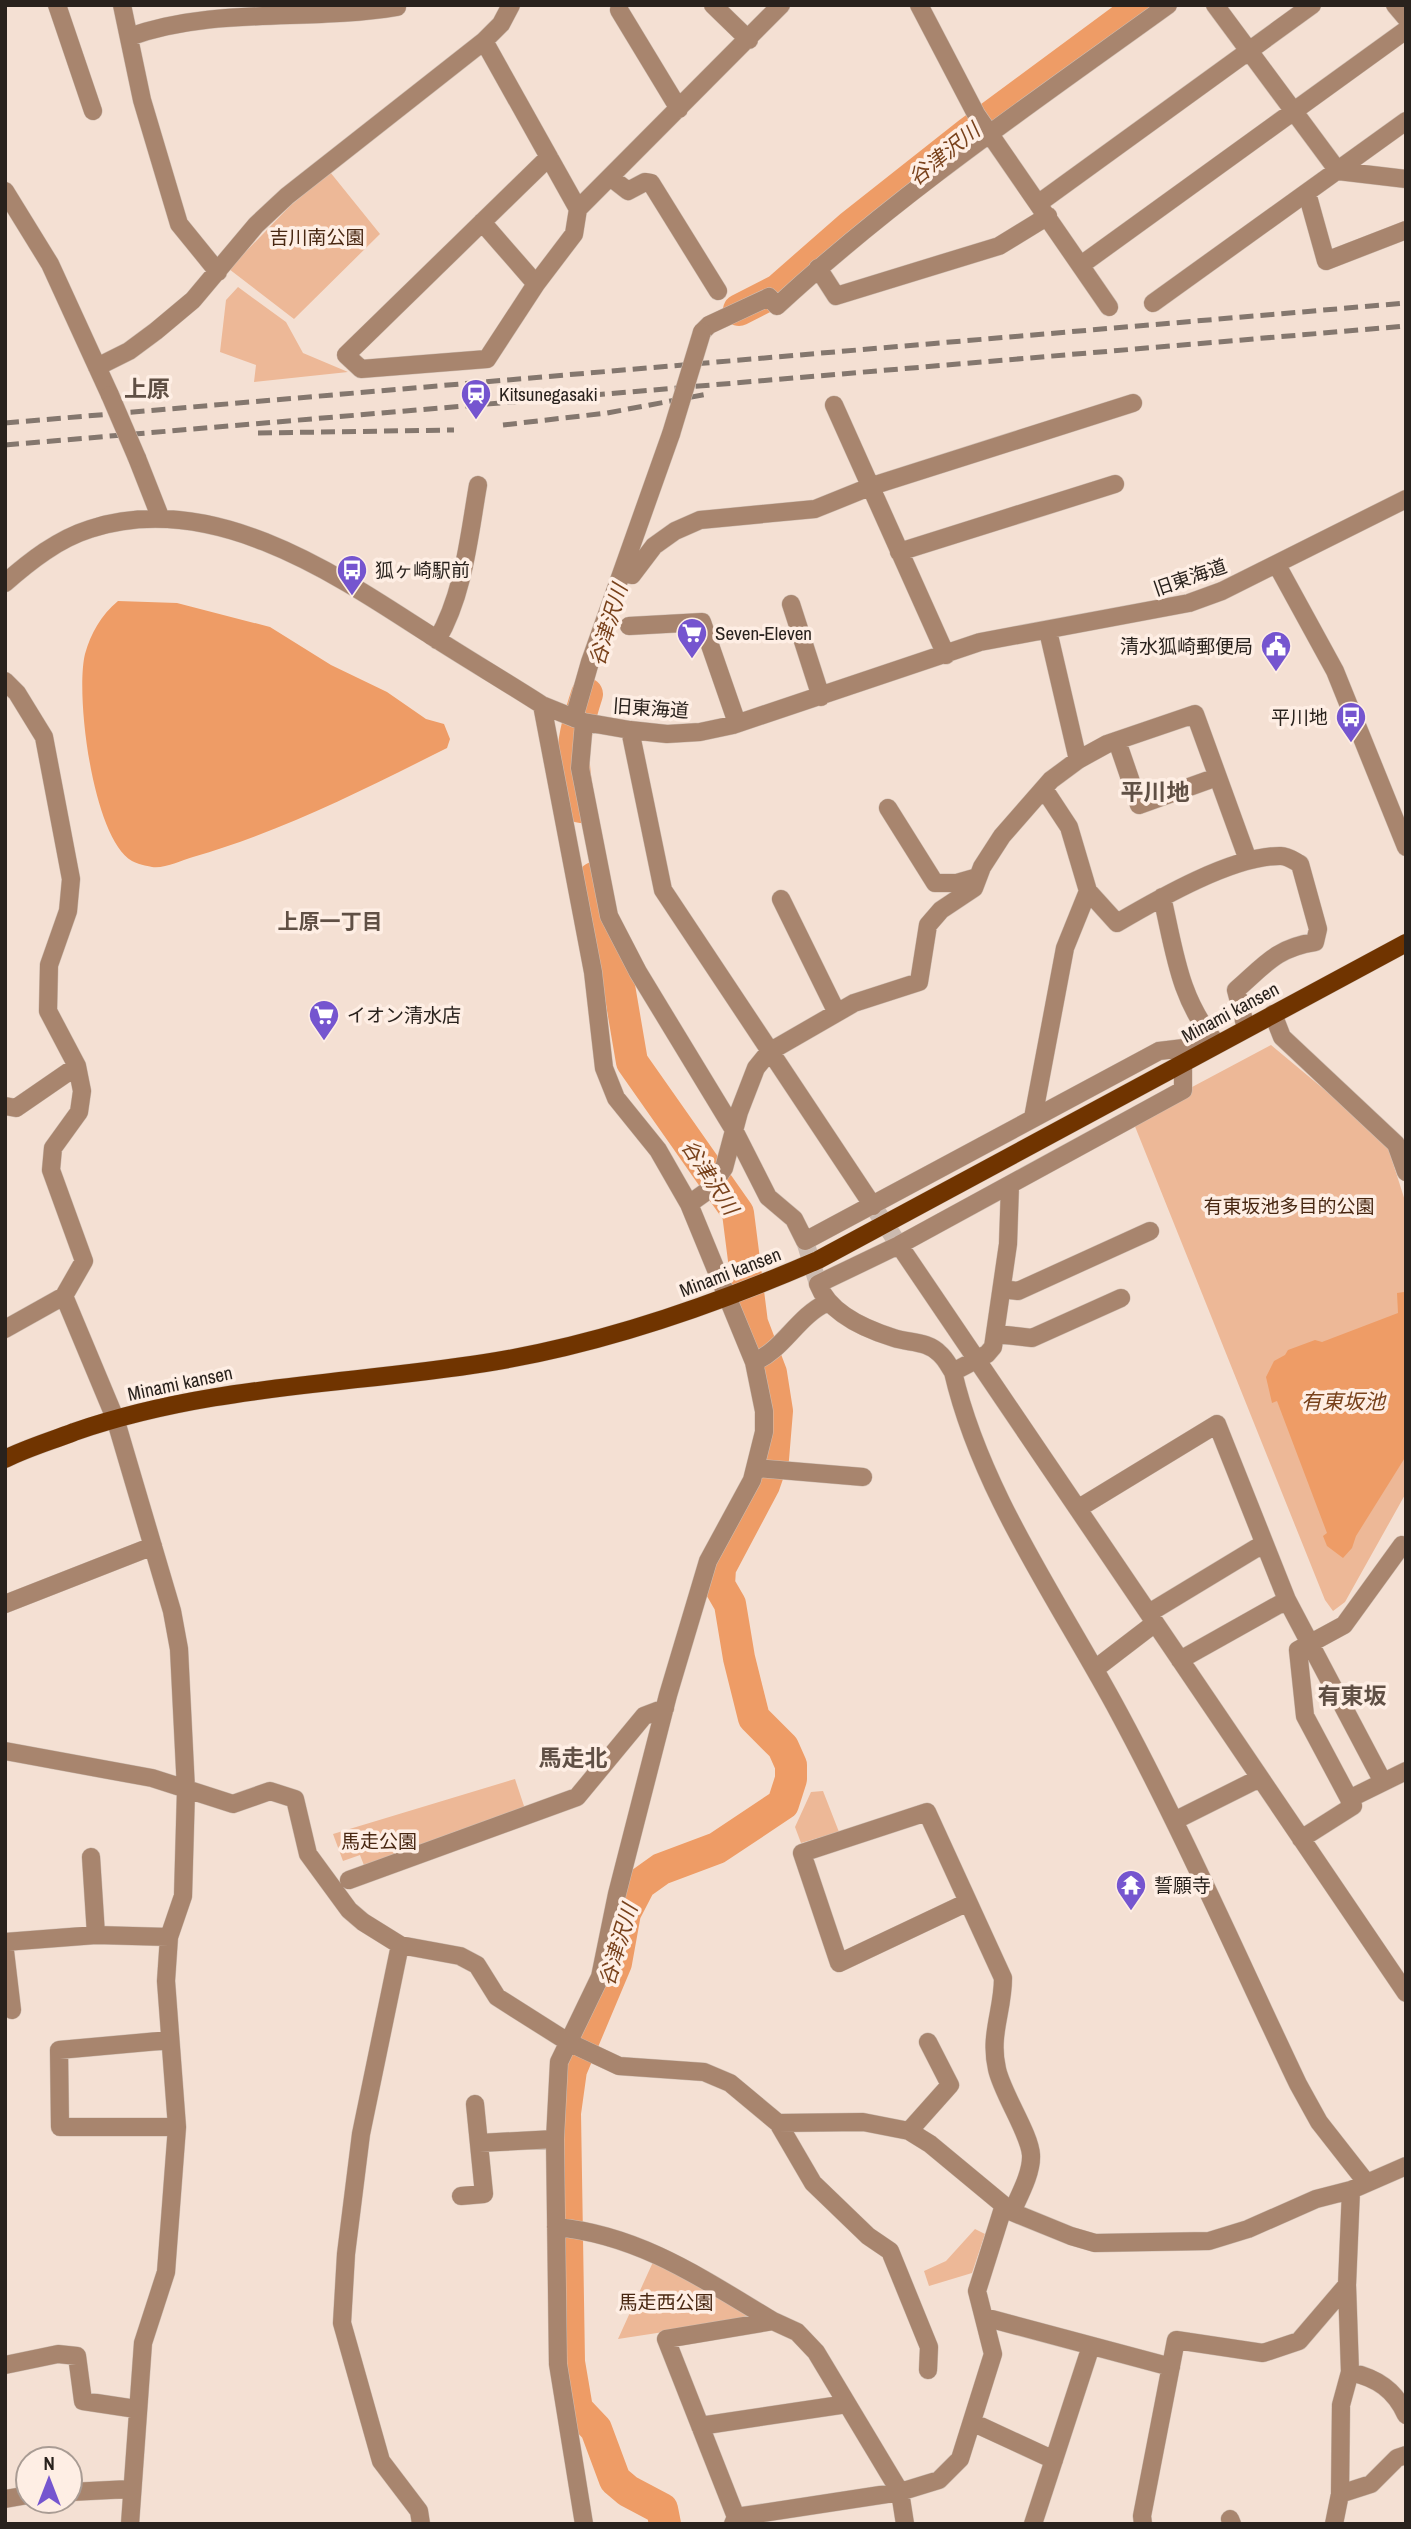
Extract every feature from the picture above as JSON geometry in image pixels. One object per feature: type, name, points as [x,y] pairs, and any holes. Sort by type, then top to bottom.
[{"type":"main road","name":"Minami kansen","points":[[5,1460],[22,1451],[115,1418],[228,1393],[485,1363],[567,1347],[730,1298],[818,1260],[1182,1061],[1406,943]]},
{"type":"street","points":[[57,5],[93,111]]},
{"type":"street","points":[[122,5],[142,100],[179,224],[218,271]]},
{"type":"street","points":[[97,367],[129,351],[192,300],[256,225],[287,197],[484,41],[501,24],[511,5]]},
{"type":"street","points":[[713,5],[749,40]]},
{"type":"street","points":[[549,157],[346,355],[360,369],[487,359],[536,284],[574,234],[578,209],[781,5]]},
{"type":"street","points":[[919,5],[976,114],[1109,307]]},
{"type":"street","points":[[1168,5],[990,133],[818,268],[776,306],[769,296],[709,325],[702,332],[671,434],[590,662],[579,720],[580,768],[609,916],[638,972],[734,1130],[768,1197],[794,1219],[805,1241],[1159,1051],[1217,1044]]},
{"type":"street","points":[[1215,5],[1338,171],[1406,179]]},
{"type":"street","points":[[818,268],[836,296],[999,246],[1312,5]]},
{"type":"street","points":[[1395,5],[1406,19]]},
{"type":"street","points":[[129,37],[164,24],[261,10],[357,14],[397,7]]},
{"type":"street","points":[[619,10],[679,109]]},
{"type":"street","points":[[1081,265],[1406,30]]},
{"type":"street","points":[[484,41],[578,209]]},
{"type":"street","points":[[1153,303],[1406,121]]},
{"type":"street","points":[[610,177],[628,191],[645,182],[651,184],[718,291]]},
{"type":"street","points":[[5,191],[50,264],[110,395],[161,519]]},
{"type":"street","points":[[1307,193],[1326,261],[1406,230]]},
{"type":"street","points":[[482,222],[536,284]]},
{"type":"street","points":[[623,573],[632,575],[654,546],[675,531],[700,520],[815,509],[872,486],[1133,403]]},
{"type":"street","points":[[834,405],[946,655]]},
{"type":"street","points":[[899,552],[1115,484]]},
{"type":"street","points":[[437,640],[449,620],[465,558],[478,485]]},
{"type":"street","name":"旧東海道","points":[[5,583],[68,537],[91,528],[132,520],[161,519],[247,535],[303,557],[542,705],[579,720],[667,734],[700,732],[737,723],[980,642],[1189,603],[1277,565],[1406,499]]},
{"type":"street","points":[[1277,565],[1335,671],[1406,847]]},
{"type":"street","points":[[791,604],[821,697]]},
{"type":"street","points":[[629,626],[702,622],[737,723]]},
{"type":"street","points":[[1048,631],[1078,760]]},
{"type":"street","points":[[5,681],[17,693],[44,737],[71,879],[68,911],[49,965],[48,1012],[77,1066],[82,1091],[79,1112],[53,1148],[51,1170],[84,1261],[64,1296],[5,1329]]},
{"type":"street","points":[[542,705],[593,972],[604,1068],[616,1098],[658,1150],[689,1204],[730,1298],[754,1362],[763,1395],[764,1432],[752,1480],[708,1561],[665,1708],[617,1894],[600,1977],[559,2062],[555,2139],[558,2364],[584,2524]]},
{"type":"street","points":[[689,1204],[710,1189],[724,1168],[756,1068],[769,1052],[854,1003],[919,982],[928,925],[941,910],[974,888],[1002,836],[1044,789],[1078,760],[1116,741],[1195,714],[1248,860]]},
{"type":"street","points":[[630,730],[663,890],[873,1206]]},
{"type":"street","points":[[1116,741],[1139,805],[1217,777]]},
{"type":"street","points":[[1044,789],[1069,827],[1088,891],[1118,923],[1162,897],[1248,860],[1284,855],[1300,864],[1318,929],[1315,942],[1290,946],[1280,951],[1236,990],[1246,1028]]},
{"type":"street","points":[[888,808],[935,883],[957,883],[978,877]]},
{"type":"street","points":[[1033,1118],[1065,948],[1088,891]]},
{"type":"street","points":[[1162,897],[1183,989],[1201,1025],[1217,1044]]},
{"type":"street","points":[[780,899],[837,1013]]},
{"type":"street","points":[[1273,1014],[1282,1037],[1401,1138],[1406,1172]]},
{"type":"street","points":[[1182,1061],[1183,1090],[899,1245],[818,1283],[826,1303],[848,1318],[893,1338],[927,1345],[940,1353],[953,1371],[963,1416],[993,1485],[1176,1820],[1298,2084],[1359,2186],[1347,2285],[1350,2372],[1341,2405],[1340,2494],[1334,2524]]},
{"type":"street","points":[[5,1106],[16,1108],[77,1066]]},
{"type":"street","points":[[953,1371],[993,1347],[997,1334],[1010,1185]]},
{"type":"street","points":[[1003,1289],[1018,1291],[1150,1231]]},
{"type":"street","points":[[899,1245],[1260,1779],[1403,1984]]},
{"type":"street","points":[[64,1296],[115,1418],[172,1611],[178,1649],[186,1790],[183,1896],[169,1937],[166,1981],[177,2127],[166,2272],[143,2343],[130,2489],[130,2524]]},
{"type":"street","points":[[997,1334],[1032,1338],[1121,1298]]},
{"type":"street","points":[[754,1362],[772,1351],[812,1309],[826,1303]]},
{"type":"street","points":[[1079,1508],[1217,1424],[1287,1600],[1383,1782]]},
{"type":"street","points":[[755,1468],[863,1477]]},
{"type":"street","points":[[1095,1669],[1152,1618],[1264,1544]]},
{"type":"street","points":[[1301,1839],[1353,1806],[1305,1716],[1298,1650],[1344,1625],[1404,1545]]},
{"type":"street","points":[[5,1604],[153,1546]]},
{"type":"street","points":[[1180,1660],[1287,1600]]},
{"type":"street","points":[[349,1880],[577,1797],[643,1716],[665,1708]]},
{"type":"street","points":[[5,1751],[152,1778],[233,1804],[270,1791],[295,1799],[308,1854],[349,1910],[400,1945],[460,1956],[477,1965],[497,1997],[568,2042],[619,2066],[704,2072],[730,2083],[778,2123],[813,2183],[868,2236],[890,2251],[929,2347],[928,2370]]},
{"type":"street","points":[[1349,1799],[1406,1771]]},
{"type":"street","points":[[1176,1820],[1260,1779]]},
{"type":"street","points":[[774,2320],[666,2339],[734,2520],[900,2492],[939,2480],[960,2459],[974,2423],[993,2354],[977,2291],[1008,2209],[1024,2187],[1031,2155],[997,2070],[993,2028],[1003,2000],[1003,1978],[927,1812],[802,1853],[839,1963],[968,1902]]},
{"type":"street","points":[[90,1857],[96,1935]]},
{"type":"street","points":[[5,1942],[96,1935],[169,1937]]},
{"type":"street","points":[[400,1945],[362,2134],[346,2254],[342,2323],[381,2461],[419,2511],[421,2524]]},
{"type":"street","points":[[5,1951],[12,2010]]},
{"type":"street","points":[[170,2040],[59,2050],[60,2127],[177,2127]]},
{"type":"street","points":[[909,2131],[950,2085],[928,2042]]},
{"type":"street","points":[[461,2196],[484,2194],[475,2104]]},
{"type":"street","points":[[778,2123],[863,2122],[909,2131],[930,2144],[1008,2209],[1071,2236],[1096,2243],[1209,2241],[1248,2229],[1317,2199],[1359,2186],[1406,2166]]},
{"type":"street","points":[[479,2143],[555,2139]]},
{"type":"street","points":[[556,2227],[579,2229],[659,2253],[797,2332],[816,2352],[900,2492],[905,2524]]},
{"type":"street","points":[[1143,2524],[1142,2516],[1176,2340],[1262,2353],[1299,2341],[1347,2285]]},
{"type":"street","points":[[984,2317],[1171,2367]]},
{"type":"street","points":[[1033,2524],[1091,2346]]},
{"type":"street","points":[[5,2365],[58,2354],[77,2356],[83,2401],[136,2409]]},
{"type":"street","points":[[1350,2372],[1371,2377],[1398,2396],[1406,2415]]},
{"type":"street","points":[[700,2426],[847,2404]]},
{"type":"street","points":[[974,2423],[1054,2460]]},
{"type":"street","points":[[1340,2494],[1371,2484],[1397,2458],[1406,2455]]},
{"type":"street","points":[[84,2491],[130,2489]]},
{"type":"green space","name":"吉川南公園","points":[[330,172],[380,234],[294,319],[229,269],[290,206]]},
{"type":"green space","name":"吉川南公園","points":[[238,287],[286,322],[303,353],[348,372],[254,382],[256,365],[220,352],[226,300]]},
{"type":"green space","name":"有東坂池多目的公園","points":[[1271,1045],[1386,1141],[1406,1204],[1406,1493],[1345,1602],[1333,1611],[1325,1600],[1132,1119]]},
{"type":"green space","name":"馬走公園","points":[[515,1779],[525,1809],[454,1832],[365,1868],[360,1855],[343,1861],[333,1834]]},
{"type":"green space","points":[[823,1791],[839,1832],[801,1843],[795,1827],[811,1792]]},
{"type":"green space","points":[[975,2229],[985,2234],[972,2273],[929,2286],[924,2271],[946,2261]]},
{"type":"green space","name":"馬走西公園","points":[[653,2262],[749,2313],[748,2319],[618,2339]]},
{"type":"water","points":[[118,601],[177,603],[270,627],[331,665],[387,692],[426,719],[444,724],[450,739],[447,748],[353,794],[259,835],[162,867],[134,862],[118,847],[97,797],[85,732],[83,701],[87,646],[102,618]]},
{"type":"water","name":"有東坂池","points":[[1404,1292],[1406,1456],[1356,1536],[1352,1548],[1343,1558],[1327,1546],[1323,1536],[1327,1533],[1277,1401],[1272,1403],[1266,1377],[1274,1361],[1288,1350],[1315,1340],[1322,1342],[1398,1313],[1397,1293]]},
{"type":"waterway","name":"谷津沢川","points":[[739,310],[778,290],[851,226],[970,132],[1142,5]]},
{"type":"waterway","name":"谷津沢川","points":[[580,807],[574,750],[587,694]]},
{"type":"waterway","name":"谷津沢川","points":[[594,878],[604,936],[618,980],[632,1062],[738,1213],[752,1323],[771,1373],[777,1411],[773,1459],[764,1485],[720,1568],[719,1585],[730,1604],[739,1658],[754,1718],[783,1747],[791,1765],[791,1779],[783,1804],[717,1848],[661,1869],[640,1884],[625,1913],[616,1963],[571,2070],[565,2113],[569,2362],[577,2409],[596,2429],[615,2480],[628,2491],[662,2509],[665,2524]]},
{"type":"tunnel","points":[[873,1206],[899,1245]]},
{"type":"tunnel","points":[[805,1241],[818,1284]]},
{"type":"railway","points":[[5,423],[1406,303]]},
{"type":"railway","points":[[5,445],[1406,326]]},
{"type":"railway","points":[[503,425],[607,413],[708,394]]},
{"type":"railway","points":[[258,433],[454,430]]},
{"type":"place","name":"Kitsunegasaki","points":[[476,421]]},
{"type":"place","name":"狐ヶ崎駅前","points":[[352,597]]},
{"type":"place","name":"Seven-Eleven","points":[[692,660]]},
{"type":"place","name":"清水狐崎郵便局","points":[[1276,673]]},
{"type":"place","name":"平川地","points":[[1351,744]]},
{"type":"place","name":"イオン清水店","points":[[324,1042]]},
{"type":"place","name":"誓願寺","points":[[1131,1912]]},
{"type":"district","name":"上原","points":[[147,388]]},
{"type":"district","name":"平川地","points":[[1155,791]]},
{"type":"district","name":"上原一丁目","points":[[330,921]]},
{"type":"district","name":"有東坂","points":[[1352,1695]]},
{"type":"district","name":"馬走北","points":[[573,1757]]}]
